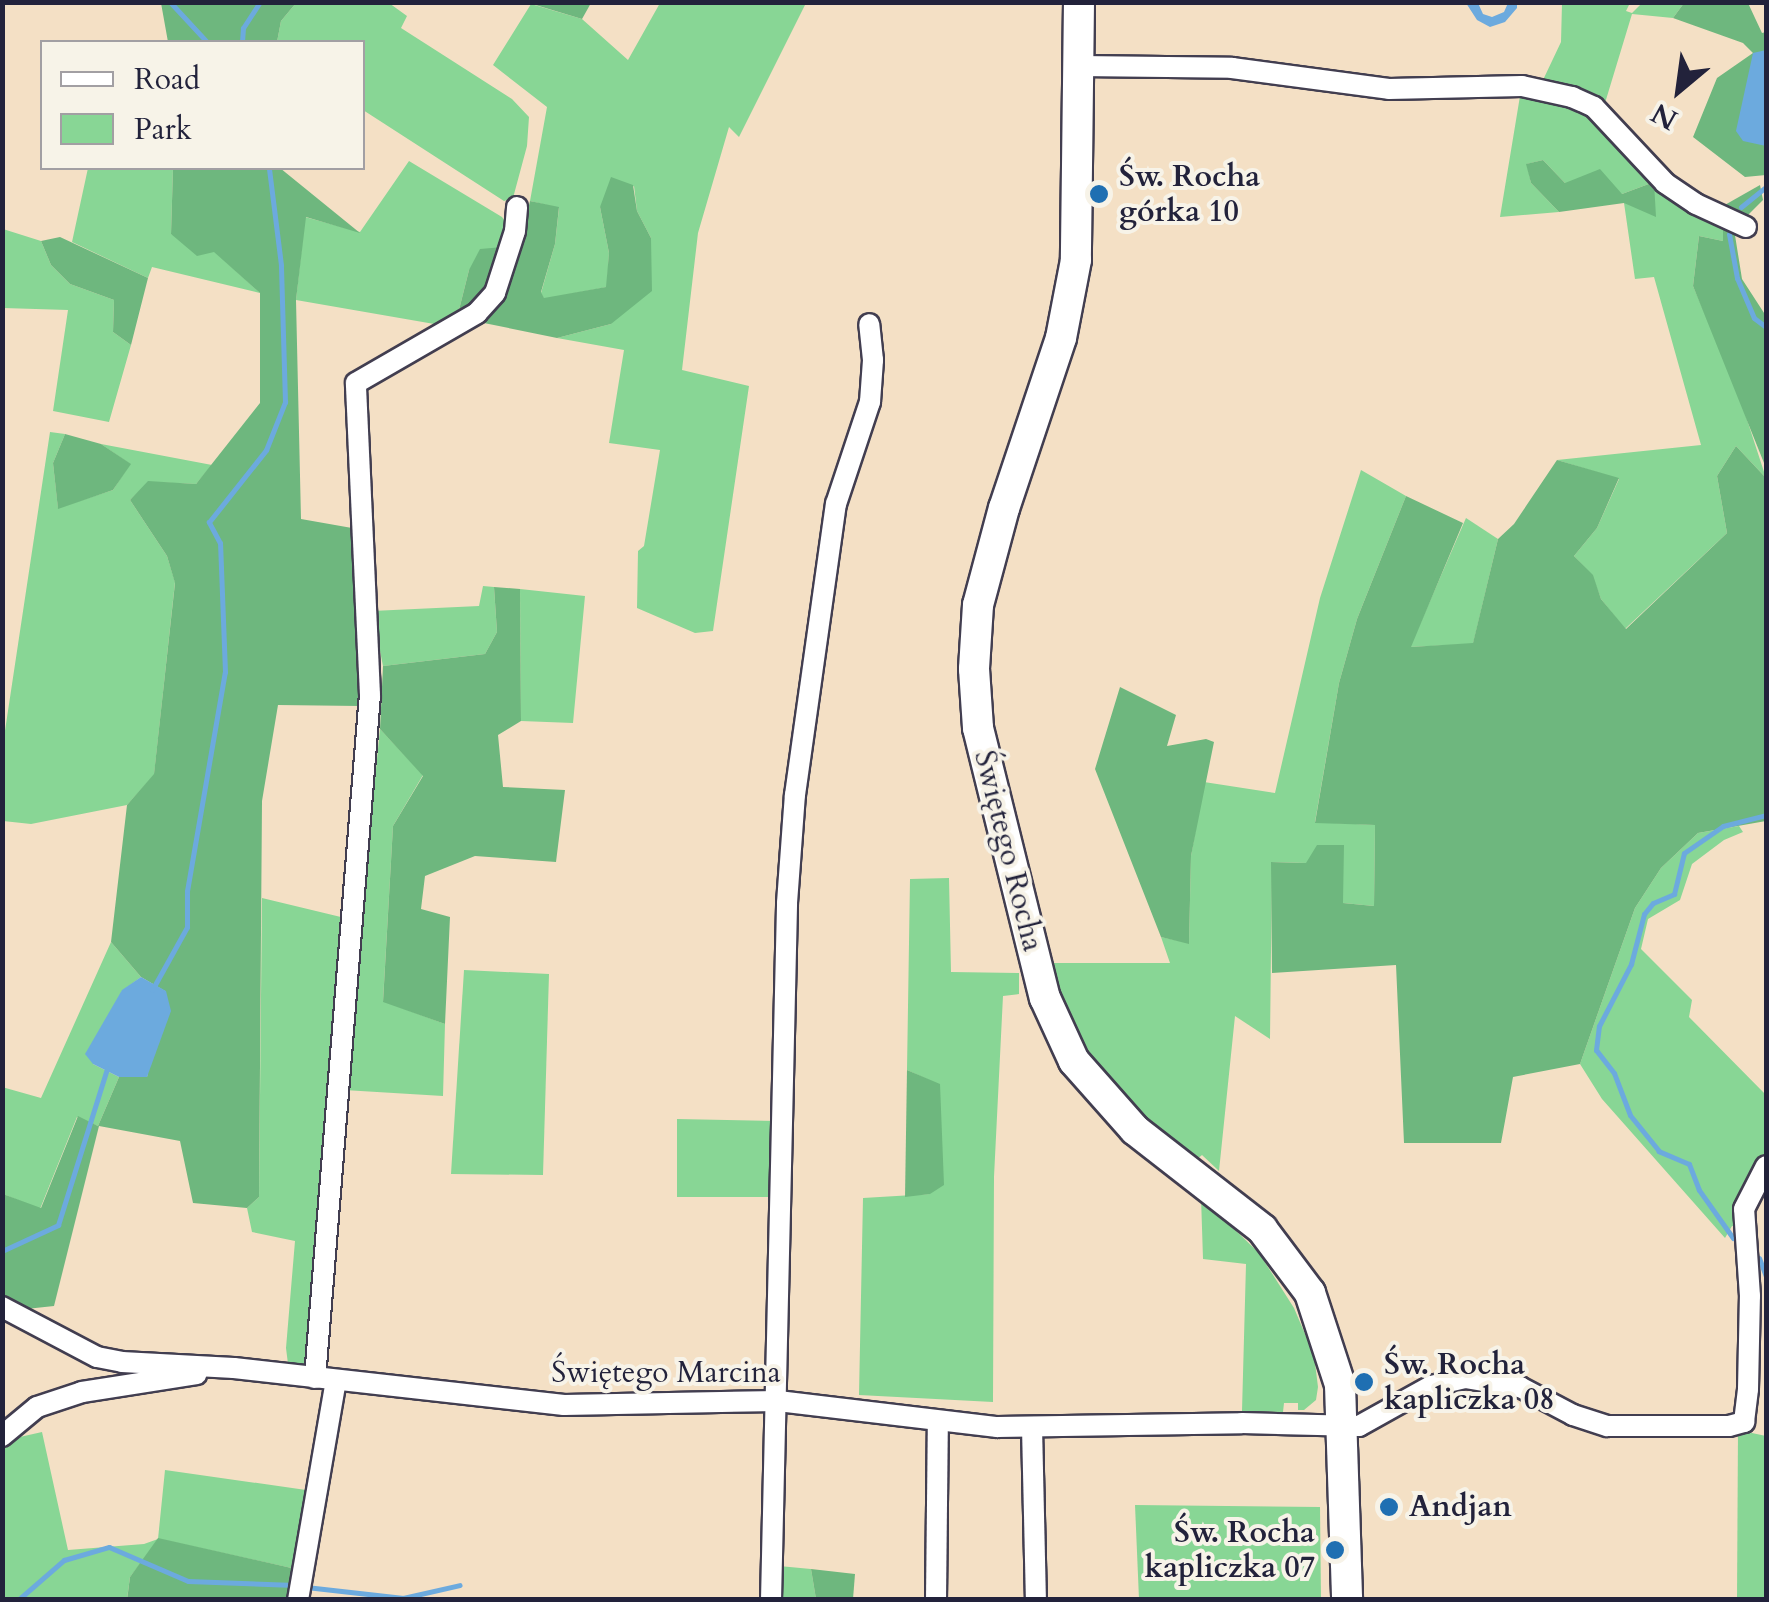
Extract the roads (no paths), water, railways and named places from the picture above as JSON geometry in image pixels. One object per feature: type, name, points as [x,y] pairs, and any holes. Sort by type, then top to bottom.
[{"type":"street","name":"Świętego Rocha","points":[[1079,2],[1078,218],[1071,300],[978,605],[974,669],[978,728],[1030,945],[1059,1032],[1082,1073],[1112,1108],[1239,1208],[1296,1270],[1333,1353],[1343,1426],[1347,1600]]},
{"type":"street","points":[[1079,66],[1232,68],[1390,89],[1522,86],[1572,97],[1594,107],[1678,193],[1746,227]]},
{"type":"street","points":[[298,1600],[325,1379],[370,695],[356,383],[477,313],[495,293],[515,231],[517,207]]},
{"type":"street","points":[[771,1600],[787,903],[794,795],[836,504],[870,402],[873,360],[869,324]]},
{"type":"street","points":[[1343,1426],[1358,1426],[1431,1386],[1465,1378],[1520,1387],[1573,1415],[1607,1426],[1744,1422],[1750,1296],[1744,1209],[1766,1166]]},
{"type":"street","name":"Świętego Marcina","points":[[2,1307],[97,1357],[234,1368],[564,1405],[778,1402],[1032,1428],[1242,1422],[1343,1426]]},
{"type":"street","points":[[2,1436],[37,1408],[82,1392],[234,1368]]},
{"type":"street","points":[[936,1600],[938,1421]]},
{"type":"street","points":[[1032,1428],[1036,1600]]},
{"type":"water","points":[[1466,3],[1478,3],[1483,14],[1492,17],[1504,12],[1508,3],[1517,3],[1517,8],[1505,22],[1490,27],[1477,20]]},
{"type":"water","points":[[1766,50],[1766,146],[1743,141],[1736,131],[1753,53]]},
{"type":"water","points":[[141,977],[166,991],[171,1011],[147,1077],[119,1077],[93,1064],[85,1054],[122,990]]},
{"type":"waterway","points":[[170,2],[205,40]]},
{"type":"waterway","points":[[242,40],[243,28],[260,2]]},
{"type":"waterway","points":[[1766,139],[1766,150]]},
{"type":"waterway","points":[[152,990],[187,927],[187,891],[225,672],[220,543],[209,522],[266,450],[285,402],[281,265],[269,170]]},
{"type":"waterway","points":[[1741,207],[1766,187]]},
{"type":"waterway","points":[[1729,234],[1737,278],[1754,318],[1766,327]]},
{"type":"waterway","points":[[1733,1238],[1699,1190],[1689,1164],[1659,1151],[1630,1115],[1614,1073],[1596,1050],[1599,1026],[1631,964],[1644,914],[1653,903],[1674,894],[1684,853],[1723,826],[1766,815]]},
{"type":"waterway","points":[[2,1251],[58,1225],[107,1069]]},
{"type":"waterway","points":[[1759,1258],[1766,1276]]},
{"type":"waterway","points":[[18,1600],[64,1560],[109,1547],[188,1581],[295,1585]]},
{"type":"waterway","points":[[306,1587],[403,1598],[460,1585]]},
{"type":"place","name":"Św. Rocha górka 10","points":[[1099,194]]},
{"type":"place","name":"Św. Rocha kapliczka 08","points":[[1364,1382]]},
{"type":"place","name":"Andjan","points":[[1389,1507]]},
{"type":"place","name":"Św. Rocha kapliczka 07","points":[[1335,1550]]}]
